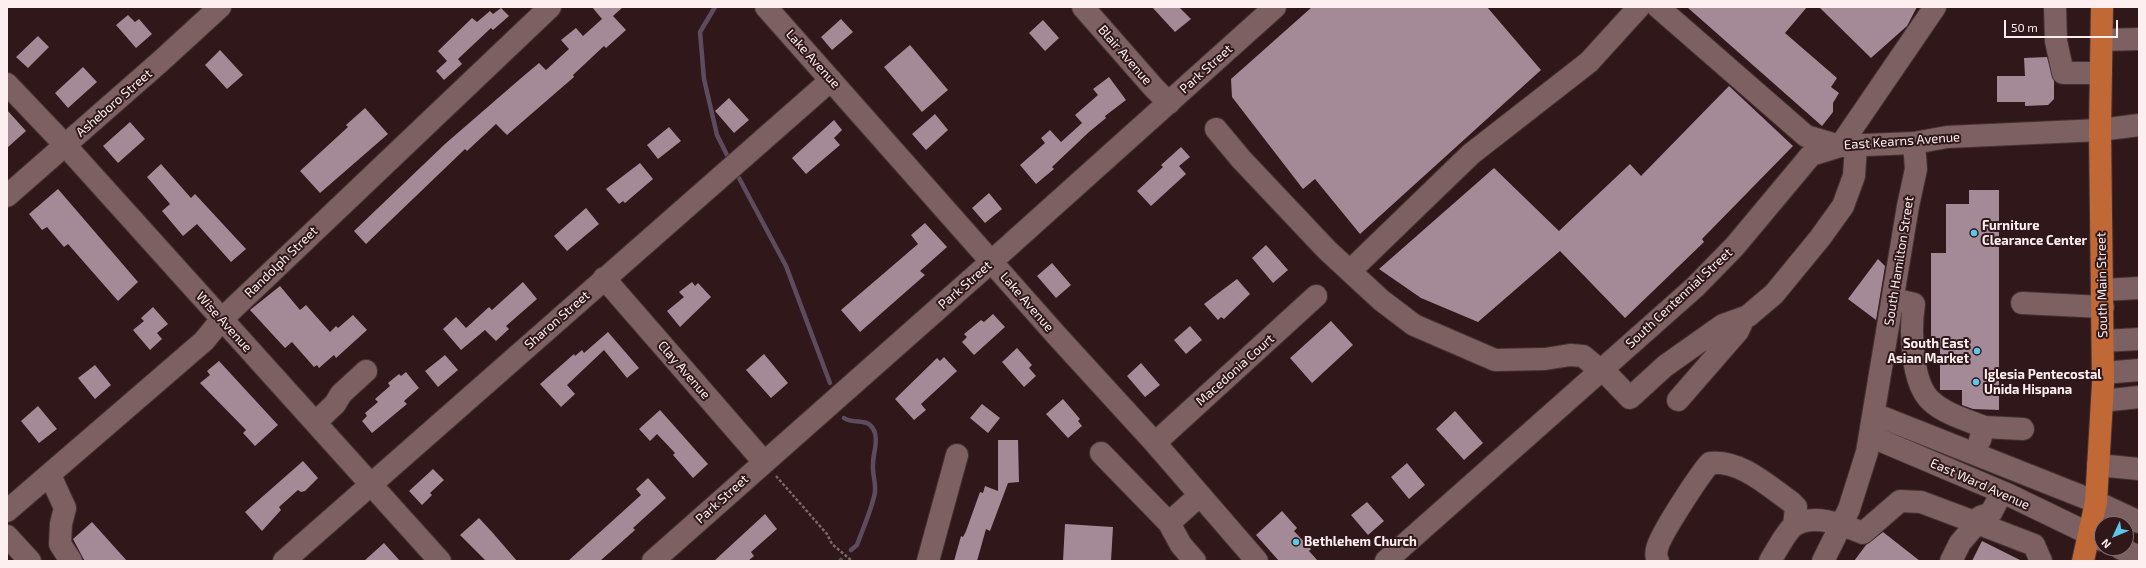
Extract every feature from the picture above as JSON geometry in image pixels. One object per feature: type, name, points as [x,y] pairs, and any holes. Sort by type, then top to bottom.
[{"type":"main road","name":"South Main Street","points":[[2096,516],[2103,373],[2100,130],[2102,7]]},
{"type":"main road","name":"South Main Street","points":[[2084,561],[2094,541]]},
{"type":"street","name":"Asheboro Street","points":[[7,196],[162,61],[220,7]]},
{"type":"street","name":"Randolph Street","points":[[7,511],[204,341],[222,319],[550,7]]},
{"type":"street","name":"Lake Avenue","points":[[766,7],[1058,337],[1155,443],[1257,561]]},
{"type":"street","name":"Blair Avenue","points":[[1083,7],[1154,88],[1169,102]]},
{"type":"street","name":"Park Street","points":[[653,561],[992,261],[1275,7]]},
{"type":"street","points":[[1350,271],[1472,154],[1589,62],[1639,7]]},
{"type":"street","name":"East Kearns Avenue","points":[[1658,7],[1806,136],[1848,146],[1914,143],[1947,137],[2100,130],[2139,125]]},
{"type":"street","points":[[1216,129],[1241,159],[1322,244],[1381,300],[1414,325],[1495,360],[1545,359],[1570,355],[1583,356],[1602,370],[1630,398],[1665,366],[1723,325],[1744,318],[1774,294],[1820,238],[1843,206],[1854,176],[1848,146],[1935,7]]},
{"type":"street","points":[[2055,7],[2056,41],[2063,73],[2101,73]]},
{"type":"street","points":[[2102,40],[2139,39]]},
{"type":"street","name":"Sharon Street","points":[[284,561],[604,278],[831,80]]},
{"type":"street","name":"Wise Avenue","points":[[7,84],[65,145],[440,561]]},
{"type":"street","name":"South Hamilton Street","points":[[1823,561],[1849,509],[1870,436],[1908,206],[1916,169],[1914,143]]},
{"type":"street","name":"South Centennial Street","points":[[1386,561],[1602,370],[1710,272],[1769,207],[1811,155],[1848,146]]},
{"type":"street","name":"Clay Avenue","points":[[604,278],[764,462]]},
{"type":"street","points":[[2022,303],[2103,299],[2139,288]]},
{"type":"street","name":"Macedonia Court","points":[[1155,443],[1316,296]]},
{"type":"street","points":[[1893,299],[1914,304],[1911,326],[1919,383],[1931,401],[1955,415],[1984,427],[2023,429]]},
{"type":"street","points":[[1678,400],[1738,331],[1744,318]]},
{"type":"street","points":[[2103,341],[2139,339]]},
{"type":"street","points":[[2103,373],[2139,370]]},
{"type":"street","points":[[316,422],[331,409],[341,394],[366,372]]},
{"type":"street","points":[[2102,401],[2139,397]]},
{"type":"street","name":"East Ward Avenue","points":[[1874,414],[2096,502],[2139,522]]},
{"type":"street","points":[[1976,455],[1984,427]]},
{"type":"street","name":"East Ward Avenue","points":[[1870,436],[1993,488],[2094,536]]},
{"type":"street","points":[[1101,453],[1169,523],[1181,545],[1195,561]]},
{"type":"street","points":[[928,561],[957,455]]},
{"type":"street","points":[[1658,561],[1657,548],[1684,500],[1710,463],[1720,462],[1749,472],[1796,507],[1794,526],[1770,561]]},
{"type":"street","points":[[2098,465],[2139,469]]},
{"type":"street","points":[[50,475],[65,508],[61,524],[60,544],[71,561]]},
{"type":"street","points":[[1979,520],[1974,505],[1993,488]]},
{"type":"street","points":[[1169,523],[1200,495]]},
{"type":"street","points":[[1794,526],[1810,520],[1842,525],[1863,533],[1900,501],[1921,502],[1979,520],[2034,545],[2040,561]]},
{"type":"street","points":[[1951,561],[1960,543],[1979,520]]},
{"type":"street","points":[[7,536],[30,561]]},
{"type":"path","points":[[764,462],[827,534],[832,544],[852,561]]},
{"type":"building","points":[[592,7],[623,7],[613,16],[626,30],[606,48],[604,46],[573,75],[574,77],[507,135],[496,124],[467,151],[465,149],[366,244],[354,231],[445,144],[520,79],[539,63],[546,70],[569,49],[561,40],[576,28],[583,36],[602,19]]},
{"type":"building","points":[[1152,7],[1179,7],[1191,19],[1175,32]]},
{"type":"building","points":[[1312,7],[1487,7],[1541,70],[1360,234],[1315,179],[1303,189],[1232,97],[1231,79]]},
{"type":"building","points":[[1687,7],[1807,7],[1785,33],[1837,78],[1831,87],[1839,93],[1833,103],[1833,112],[1822,126]]},
{"type":"building","points":[[1819,7],[1917,7],[1907,26],[1871,58]]},
{"type":"building","points":[[501,8],[509,16],[493,30],[491,28],[458,59],[462,64],[444,80],[436,71],[447,61],[438,51],[472,18],[477,22],[490,11],[493,14]]},
{"type":"building","points":[[128,15],[135,22],[139,19],[152,34],[136,48],[116,25]]},
{"type":"building","points":[[841,19],[853,32],[832,50],[821,37]]},
{"type":"building","points":[[1043,20],[1059,38],[1045,51],[1029,33]]},
{"type":"building","points":[[38,36],[49,47],[28,68],[16,57]]},
{"type":"building","points":[[910,45],[948,90],[922,112],[884,67]]},
{"type":"building","points":[[220,50],[243,75],[227,89],[205,65]]},
{"type":"building","points":[[2047,57],[2054,81],[2054,99],[2048,105],[2025,106],[2025,102],[1997,102],[1997,76],[2025,76],[2024,58]]},
{"type":"building","points":[[83,67],[97,82],[68,108],[55,93]]},
{"type":"building","points":[[1109,77],[1126,100],[1105,116],[1106,118],[1089,132],[1052,167],[1054,169],[1036,184],[1020,165],[1045,143],[1041,138],[1050,130],[1061,142],[1082,123],[1075,115],[1098,95],[1093,89]]},
{"type":"building","points":[[1729,86],[1793,146],[1702,239],[1704,242],[1625,318],[1560,251],[1478,322],[1421,298],[1379,269],[1494,168],[1559,231],[1630,164],[1641,176]]},
{"type":"building","points":[[729,98],[749,120],[734,133],[715,111]]},
{"type":"building","points":[[365,108],[388,134],[320,193],[300,171],[348,127],[346,125]]},
{"type":"building","points":[[7,110],[26,131],[7,148]]},
{"type":"building","points":[[935,114],[948,130],[926,150],[912,134]]},
{"type":"building","points":[[834,120],[842,130],[834,138],[840,145],[806,174],[792,158]]},
{"type":"building","points":[[130,122],[145,139],[118,163],[103,146]]},
{"type":"building","points":[[669,127],[681,141],[658,159],[647,145]]},
{"type":"building","points":[[1181,147],[1190,157],[1179,166],[1186,174],[1151,206],[1137,191],[1163,167],[1161,165]]},
{"type":"building","points":[[640,163],[653,179],[625,203],[623,201],[619,204],[606,189]]},
{"type":"building","points":[[161,164],[191,198],[195,194],[246,249],[231,262],[197,224],[183,236],[162,211],[170,204],[147,177]]},
{"type":"building","points":[[58,189],[138,282],[118,301],[68,244],[64,247],[47,227],[42,230],[29,214]]},
{"type":"building","points":[[1969,190],[1999,190],[1999,410],[1973,409],[1962,405],[1962,390],[1940,390],[1940,338],[1931,338],[1931,253],[1946,253],[1946,204],[1969,204]]},
{"type":"building","points":[[989,193],[1002,209],[985,223],[972,208]]},
{"type":"building","points":[[586,208],[599,224],[567,251],[554,236]]},
{"type":"building","points":[[925,223],[947,247],[920,271],[925,275],[860,332],[841,310],[918,244],[911,235]]},
{"type":"building","points":[[1266,245],[1288,270],[1273,283],[1252,258]]},
{"type":"building","points":[[1878,259],[1885,266],[1876,320],[1848,299]]},
{"type":"building","points":[[1052,263],[1071,285],[1056,298],[1037,276]]},
{"type":"building","points":[[1237,279],[1250,294],[1224,319],[1221,317],[1218,320],[1204,304]]},
{"type":"building","points":[[523,282],[537,299],[506,326],[509,329],[496,341],[485,330],[461,350],[443,329],[456,317],[466,328],[489,307],[492,310]]},
{"type":"building","points":[[692,282],[695,286],[698,283],[711,297],[680,327],[667,311],[684,297],[679,292]]},
{"type":"building","points":[[280,286],[300,310],[306,305],[330,332],[336,326],[338,328],[353,315],[367,330],[336,358],[334,355],[319,368],[317,365],[314,367],[292,342],[285,348],[250,310]]},
{"type":"building","points":[[153,307],[168,324],[157,333],[162,339],[150,350],[133,330],[144,321],[141,318]]},
{"type":"building","points":[[993,314],[1005,327],[974,355],[962,342],[967,337],[964,334],[981,320],[984,322]]},
{"type":"building","points":[[1331,321],[1353,345],[1312,383],[1290,358]]},
{"type":"building","points":[[1190,326],[1202,340],[1186,354],[1174,340]]},
{"type":"building","points":[[608,332],[639,368],[627,378],[604,350],[567,385],[575,394],[561,407],[540,384],[574,354],[575,356],[582,350],[584,353]]},
{"type":"building","points":[[1017,348],[1032,365],[1029,368],[1036,376],[1024,387],[1002,362]]},
{"type":"building","points":[[764,354],[788,383],[771,398],[746,370]]},
{"type":"building","points":[[445,355],[458,370],[438,387],[425,371]]},
{"type":"building","points":[[944,357],[957,371],[921,404],[926,410],[914,420],[895,399],[937,358],[940,361]]},
{"type":"building","points":[[219,361],[278,425],[255,446],[243,433],[246,430],[200,383],[210,375],[207,371]]},
{"type":"building","points":[[1141,363],[1160,385],[1145,397],[1127,376]]},
{"type":"building","points":[[95,365],[111,385],[95,399],[78,378]]},
{"type":"building","points":[[406,372],[419,388],[404,401],[407,404],[372,433],[362,421],[367,416],[365,413],[378,402],[375,399],[390,386],[388,383],[399,374],[401,376]]},
{"type":"building","points":[[1063,399],[1080,419],[1078,421],[1082,426],[1068,438],[1046,414]]},
{"type":"building","points":[[982,404],[1000,418],[988,433],[970,418]]},
{"type":"building","points":[[38,406],[57,429],[39,443],[21,421]]},
{"type":"building","points":[[660,410],[708,464],[693,478],[673,455],[675,453],[657,434],[650,441],[639,429]]},
{"type":"building","points":[[1455,411],[1483,443],[1464,460],[1436,429]]},
{"type":"building","points":[[998,440],[1018,440],[1019,482],[1008,483],[990,531],[986,529],[977,561],[954,561],[961,536],[963,537],[966,531],[980,492],[983,493],[985,486],[998,491]]},
{"type":"building","points":[[303,461],[318,478],[305,491],[301,492],[298,490],[279,507],[281,510],[262,531],[245,512]]},
{"type":"building","points":[[1407,463],[1425,485],[1409,499],[1391,477]]},
{"type":"building","points":[[433,469],[444,480],[430,493],[432,495],[422,505],[409,491]]},
{"type":"building","points":[[648,478],[666,498],[633,528],[635,530],[600,561],[568,561],[641,495],[636,489]]},
{"type":"building","points":[[1367,502],[1384,521],[1368,535],[1351,515]]},
{"type":"building","points":[[1282,511],[1297,528],[1294,531],[1311,549],[1309,551],[1318,561],[1279,561],[1256,535]]},
{"type":"building","points":[[765,514],[777,529],[751,552],[754,556],[748,561],[714,561]]},
{"type":"building","points":[[479,518],[517,561],[486,561],[460,535]]},
{"type":"building","points":[[92,522],[127,561],[85,561],[73,539]]},
{"type":"building","points":[[1065,524],[1113,527],[1111,561],[1063,561]]},
{"type":"building","points":[[1883,532],[1920,561],[1854,561],[1866,545]]},
{"type":"building","points":[[1982,541],[2022,561],[1972,561]]},
{"type":"building","points":[[384,543],[400,561],[364,561]]},
{"type":"waterway","points":[[715,7],[700,32],[704,79],[717,135],[727,155]]},
{"type":"waterway","points":[[739,178],[786,266],[830,383]]},
{"type":"waterway","points":[[844,418],[851,421],[868,423],[873,429],[876,439],[873,459],[875,489],[874,498],[857,545],[851,550]]},
{"type":"place","name":"Furniture Clearance Center","points":[[1974,233]]},
{"type":"place","name":"South East Asian Market","points":[[1977,351]]},
{"type":"place","name":"Iglesia Pentecostal Unida Hispana","points":[[1976,382]]},
{"type":"place","name":"Bethlehem Church","points":[[1296,542]]}]
